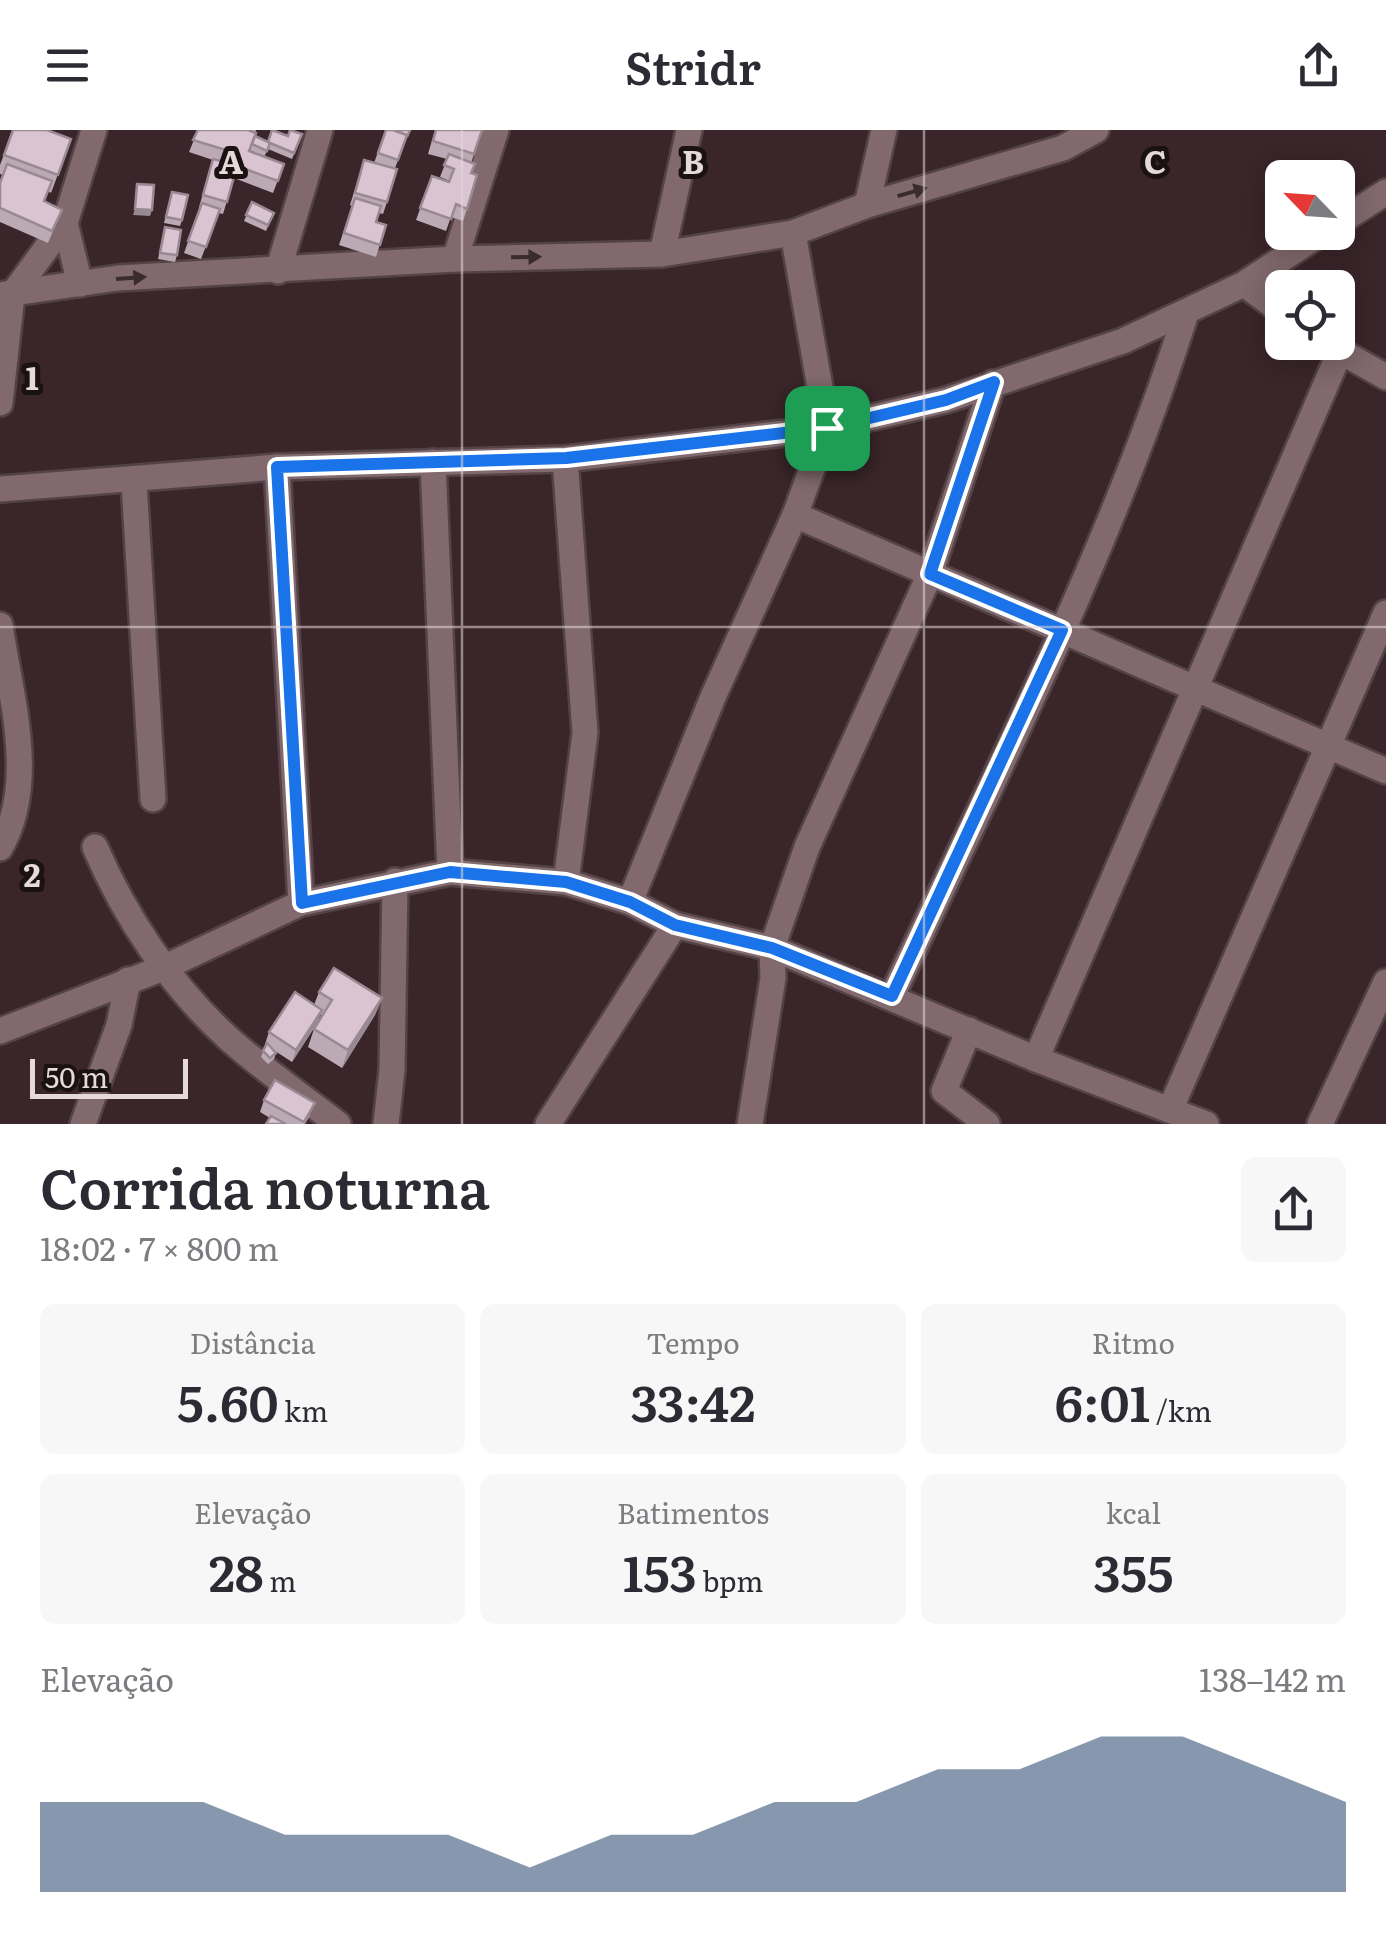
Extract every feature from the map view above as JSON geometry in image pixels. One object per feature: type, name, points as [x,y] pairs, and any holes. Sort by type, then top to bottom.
[{"type":"street","points":[[0,403],[6,295],[64,222],[94,130]]},
{"type":"street","points":[[278,271],[320,130]]},
{"type":"street","points":[[455,259],[496,130]]},
{"type":"street","points":[[662,254],[689,130]]},
{"type":"street","points":[[866,205],[884,130]]},
{"type":"street","points":[[6,295],[80,284],[455,259],[662,254],[793,233],[866,205],[1096,130]]},
{"type":"street","points":[[1355,213],[1384,196]]},
{"type":"street","points":[[64,222],[80,284]]},
{"type":"street","points":[[630,902],[713,697],[795,515],[827,428],[793,233]]},
{"type":"street","points":[[0,489],[134,482],[277,467],[566,458],[827,428],[946,400],[1083,356],[1186,313],[1244,284],[1296,250]]},
{"type":"street","points":[[1244,284],[1265,299]]},
{"type":"street","points":[[892,996],[1062,630],[1159,400],[1186,313]]},
{"type":"street","points":[[1036,1059],[1196,687],[1326,360]]},
{"type":"street","points":[[1354,360],[1386,377]]},
{"type":"street","points":[[750,1124],[773,978],[772,948],[808,847],[930,574],[994,382]]},
{"type":"street","points":[[566,458],[585,733],[566,882]]},
{"type":"street","points":[[433,462],[450,872]]},
{"type":"street","points":[[277,467],[302,903]]},
{"type":"street","points":[[134,482],[153,799]]},
{"type":"street","points":[[795,515],[1386,772]]},
{"type":"street","points":[[1170,1110],[1332,746],[1386,613]]},
{"type":"street","points":[[0,624],[16,726],[17,784],[14,823],[0,848]]},
{"type":"street","points":[[95,847],[110,881],[163,968],[227,1037],[338,1124]]},
{"type":"street","points":[[0,1031],[163,968],[302,903],[450,872],[566,882],[630,902],[675,925],[772,948],[1036,1059],[1206,1124]]},
{"type":"street","points":[[386,1124],[392,1070],[395,881]]},
{"type":"street","points":[[548,1124],[675,925]]},
{"type":"street","points":[[91,1122],[128,980]]},
{"type":"street","points":[[1320,1124],[1386,982]]},
{"type":"street","points":[[969,1030],[944,1090],[988,1124]]},
{"type":"building","points":[[13,130],[47,130],[71,139],[58,175],[4,155]]},
{"type":"building","points":[[198,130],[256,133],[249,151],[284,164],[278,181],[237,166],[227,202],[203,195],[213,159],[235,165],[239,154],[193,140]]},
{"type":"building","points":[[272,130],[288,136],[290,130],[302,134],[294,153],[270,143],[267,151],[252,144],[255,136],[268,142]]},
{"type":"building","points":[[386,130],[407,135],[398,160],[378,153]]},
{"type":"building","points":[[436,130],[482,130],[474,154],[433,141]]},
{"type":"building","points":[[449,154],[475,164],[471,173],[477,175],[467,209],[456,204],[451,219],[420,208],[432,176],[449,182],[454,169],[444,165]]},
{"type":"building","points":[[364,160],[397,169],[387,202],[355,193]]},
{"type":"building","points":[[7,164],[52,181],[44,201],[62,210],[52,231],[0,208],[0,183]]},
{"type":"building","points":[[137,184],[154,185],[152,210],[135,209]]},
{"type":"building","points":[[172,192],[188,195],[182,220],[166,217]]},
{"type":"building","points":[[355,198],[381,206],[376,222],[386,225],[380,245],[344,233]]},
{"type":"building","points":[[252,202],[274,213],[268,225],[246,215]]},
{"type":"building","points":[[202,203],[220,209],[206,247],[188,241]]},
{"type":"building","points":[[165,227],[181,230],[177,255],[160,253]]},
{"type":"building","points":[[334,968],[382,998],[348,1050],[314,1029],[332,1000],[319,992]]},
{"type":"building","points":[[295,992],[322,1010],[296,1050],[269,1032]]},
{"type":"building","points":[[267,1043],[276,1053],[270,1058],[263,1051]]},
{"type":"building","points":[[275,1080],[315,1103],[304,1122],[264,1100]]},
{"type":"building","points":[[271,1116],[286,1124],[266,1124]]},
{"type":"route","points":[[994,382],[930,574],[1062,630],[892,996],[772,948],[675,925],[630,902],[566,882],[450,872],[302,903],[277,467],[566,458],[827,428],[946,400],[994,382]]}]
